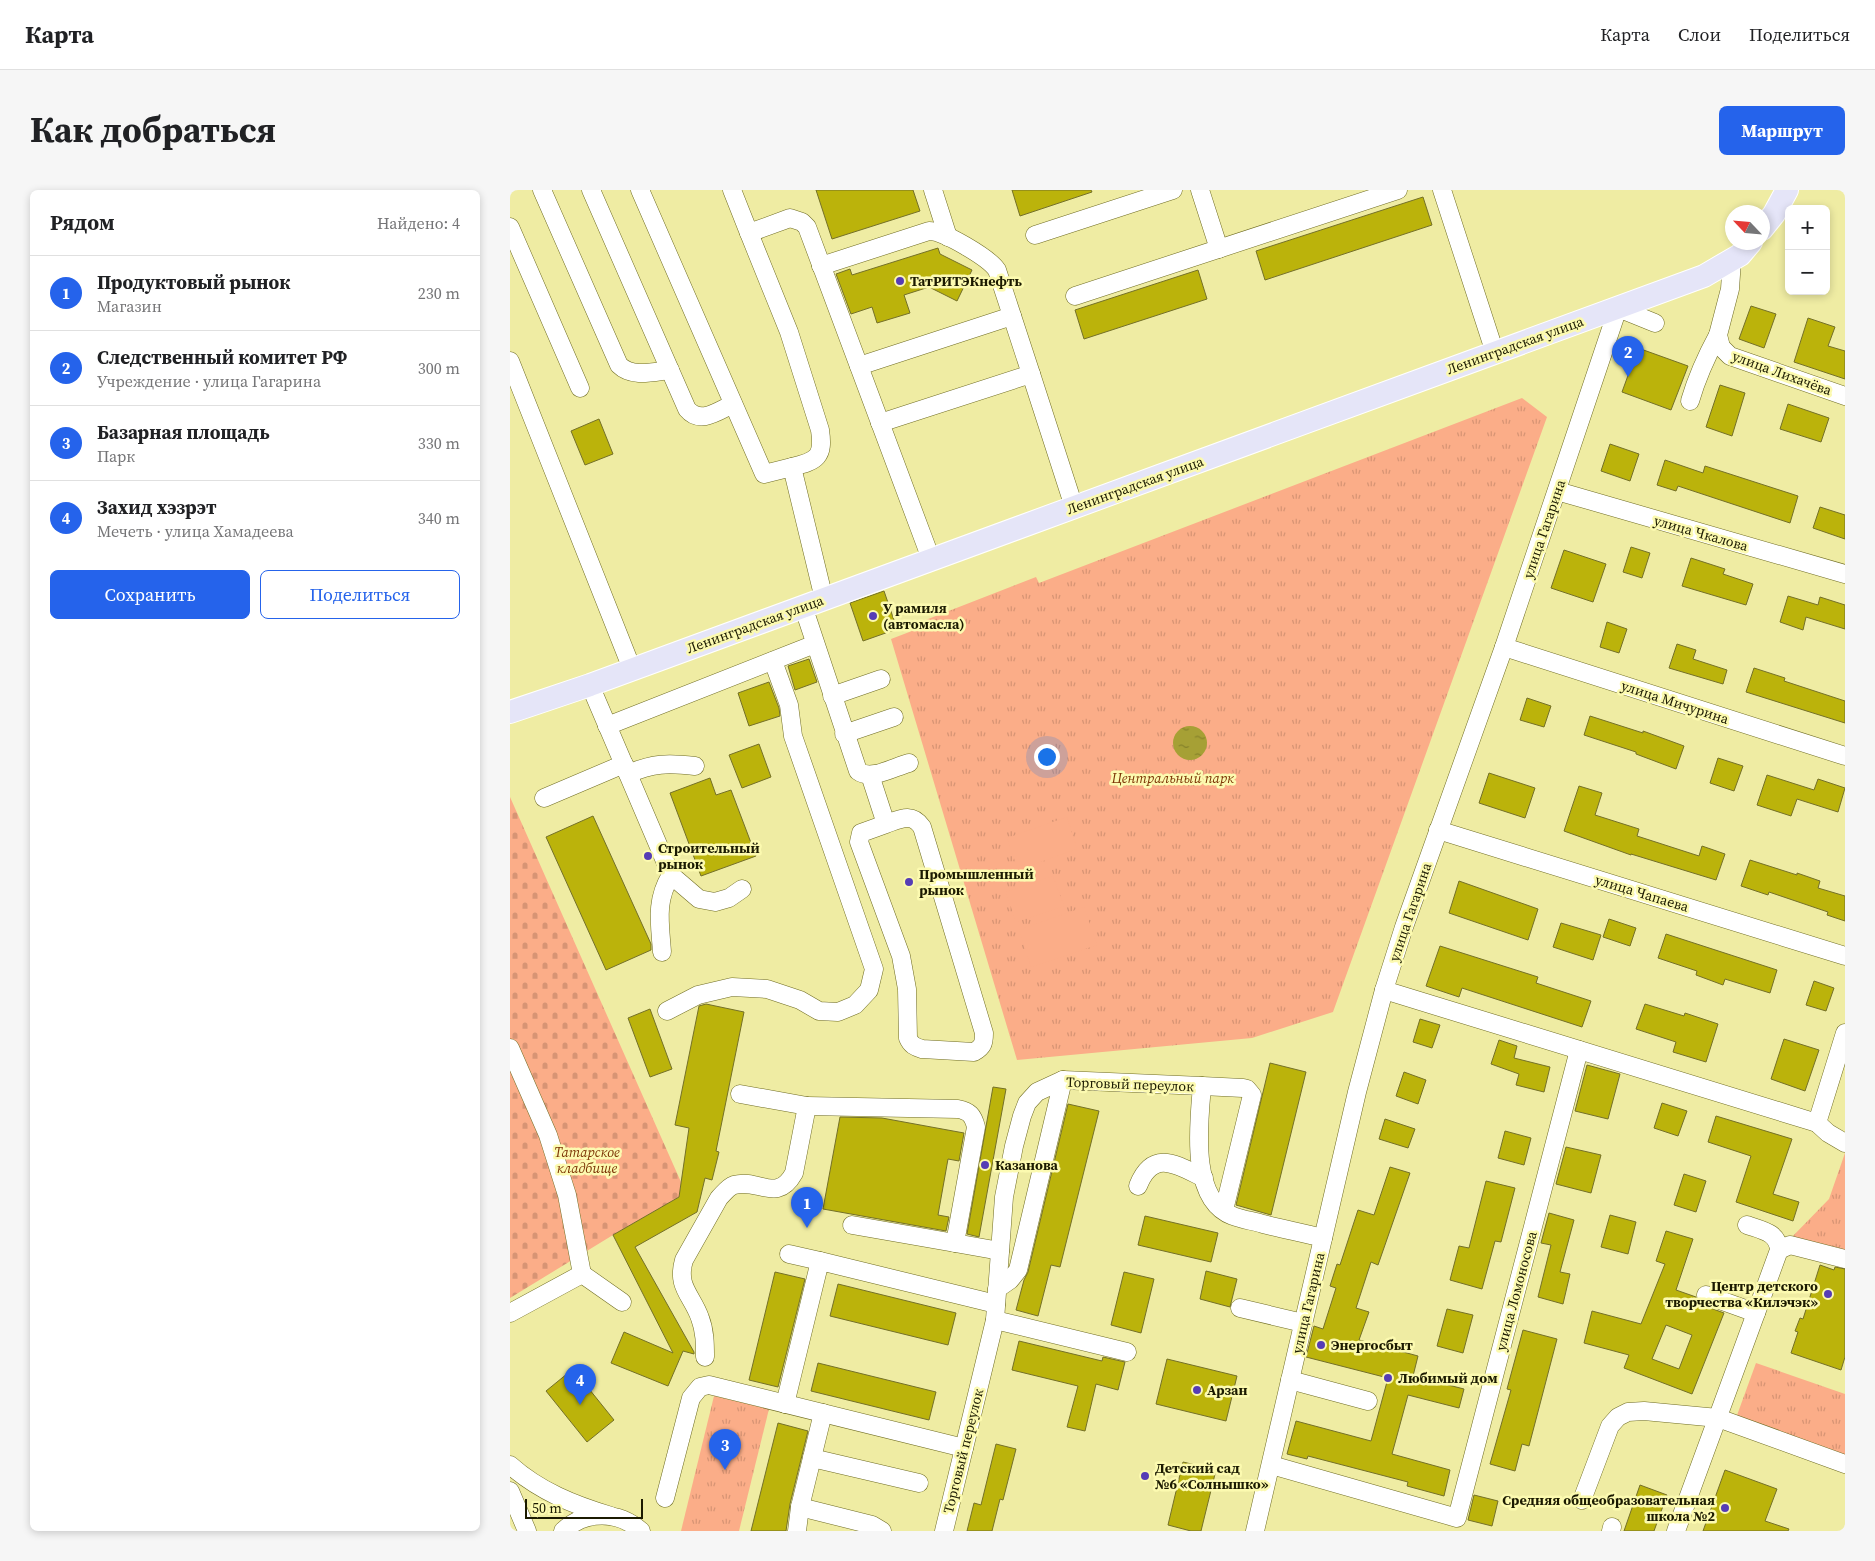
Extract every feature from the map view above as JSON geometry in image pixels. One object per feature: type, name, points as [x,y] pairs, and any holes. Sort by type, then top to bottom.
[{"type":"main road","points":[[1770,219],[1787,190]]},
{"type":"main road","name":"Ленинградская улица","points":[[512,708],[590,685],[1618,308],[1704,276],[1740,255],[1744,250]]},
{"type":"street","points":[[542,190],[619,365],[630,373],[670,370]]},
{"type":"street","points":[[591,190],[687,409],[691,414],[704,417],[734,404]]},
{"type":"street","points":[[640,190],[764,474],[809,463],[817,457],[822,446],[820,430],[789,332],[732,190]]},
{"type":"street","points":[[933,190],[948,237]]},
{"type":"street","points":[[1035,235],[1173,190]]},
{"type":"street","points":[[1200,190],[1219,249]]},
{"type":"street","points":[[1075,296],[1398,190]]},
{"type":"street","points":[[1442,190],[1495,353]]},
{"type":"street","points":[[749,233],[790,218],[796,219],[807,227],[931,559]]},
{"type":"street","points":[[510,227],[580,388]]},
{"type":"street","points":[[821,266],[929,231],[940,232],[987,259],[997,270],[1074,507]]},
{"type":"street","points":[[1690,401],[1700,371],[1718,336],[1730,289],[1732,260]]},
{"type":"street","points":[[1618,308],[1655,323]]},
{"type":"street","name":"улица Гагарина","points":[[1255,1531],[1323,1238],[1384,990],[1404,927],[1504,647],[1618,308]]},
{"type":"street","points":[[859,366],[1012,316]]},
{"type":"street","name":"улица Лихачёва","points":[[1718,336],[1721,347],[1730,356],[1845,396]]},
{"type":"street","points":[[510,361],[632,669]]},
{"type":"street","points":[[880,423],[1031,374]]},
{"type":"street","points":[[792,467],[824,599]]},
{"type":"street","name":"улица Чкалова","points":[[1557,491],[1845,574]]},
{"type":"street","points":[[803,606],[858,772],[863,775],[870,775],[909,763]]},
{"type":"street","points":[[607,726],[815,644]]},
{"type":"street","name":"улица Мичурина","points":[[1504,647],[1845,756]]},
{"type":"street","points":[[667,1011],[698,995],[732,987],[766,989],[800,1000],[818,1011],[838,1012],[855,1005],[868,990],[874,969],[793,736],[789,705],[773,661]]},
{"type":"street","points":[[832,696],[882,680]]},
{"type":"street","points":[[590,685],[671,875],[699,899],[716,902],[729,898],[742,889]]},
{"type":"street","points":[[844,734],[894,717]]},
{"type":"street","points":[[544,798],[626,769],[644,768],[660,764],[695,766]]},
{"type":"street","points":[[870,775],[886,824]]},
{"type":"street","points":[[906,817],[918,821],[922,827],[984,1033],[984,1042],[980,1049],[974,1052],[922,1049],[915,1048],[910,1044],[908,1038],[906,982],[902,956],[859,842],[861,833],[886,824],[906,817]]},
{"type":"street","name":"улица Чапаева","points":[[1438,830],[1845,956]]},
{"type":"street","points":[[662,952],[659,914],[660,900],[664,887],[671,875]]},
{"type":"street","points":[[1384,990],[1817,1123],[1828,1133],[1845,1143]]},
{"type":"street","points":[[1817,1123],[1845,1033]]},
{"type":"street","points":[[510,1048],[548,1135],[567,1195],[582,1274],[622,1302]]},
{"type":"street","name":"улица Ломоносова","points":[[1270,1465],[1456,1524],[1579,1050]]},
{"type":"street","points":[[996,1304],[1018,1270],[1063,1080]]},
{"type":"street","name":"Торговый переулок","points":[[944,1531],[996,1304],[1004,1196],[1022,1116],[1028,1103],[1037,1092],[1063,1080],[1202,1086],[1198,1130],[1199,1154],[1204,1178],[1211,1196],[1232,1216],[1323,1238]]},
{"type":"street","points":[[1202,1086],[1243,1088],[1247,1089],[1252,1095],[1224,1210]]},
{"type":"street","points":[[740,1094],[807,1106],[958,1108],[967,1111],[974,1118],[976,1127],[955,1243]]},
{"type":"street","points":[[705,1357],[702,1323],[681,1280],[681,1269],[684,1260],[719,1198],[727,1189],[735,1185],[747,1184],[775,1190],[783,1188],[789,1183],[794,1173],[807,1106]]},
{"type":"street","points":[[1138,1186],[1144,1173],[1152,1165],[1168,1162],[1204,1178]]},
{"type":"street","points":[[1676,1531],[1779,1250],[1775,1236],[1747,1224]]},
{"type":"street","points":[[852,1226],[1000,1251]]},
{"type":"street","points":[[1779,1250],[1790,1245],[1845,1259]]},
{"type":"street","points":[[789,1254],[996,1304],[1127,1352]]},
{"type":"street","points":[[785,1404],[820,1261]]},
{"type":"street","points":[[510,1313],[582,1274]]},
{"type":"street","points":[[1706,1295],[1756,1313]]},
{"type":"street","points":[[1240,1308],[1303,1323]]},
{"type":"street","points":[[1290,1380],[1368,1401]]},
{"type":"street","points":[[665,1498],[690,1398],[700,1387],[709,1385],[964,1448]]},
{"type":"street","points":[[1582,1500],[1610,1426],[1618,1417],[1628,1412],[1644,1411],[1718,1418],[1845,1464]]},
{"type":"street","points":[[798,1531],[800,1508],[823,1413]]},
{"type":"street","points":[[812,1458],[919,1483]]},
{"type":"street","points":[[510,1465],[545,1491],[592,1510],[625,1520],[641,1531]]},
{"type":"street","points":[[510,1490],[527,1531]]},
{"type":"street","points":[[800,1508],[872,1525],[882,1531]]},
{"type":"street","points":[[516,1531],[519,1510]]},
{"type":"street","points":[[564,1530],[582,1519],[592,1516],[611,1516]]},
{"type":"green space","name":"Центральный парк","points":[[1522,398],[1547,417],[1333,1012],[1252,1038],[1017,1060],[891,639],[925,626],[923,621],[1036,577],[1039,583]]},
{"type":"green space","name":"Татарское кладбище","points":[[510,797],[681,1182],[679,1197],[510,1298]]},
{"type":"green space","points":[[1067,817],[1077,849],[1018,870],[1007,838]]},
{"type":"green space","points":[[1053,876],[1064,906],[1016,922],[1006,892]]},
{"type":"green space","points":[[1084,907],[1097,945],[1031,967],[1019,930]]},
{"type":"green space","points":[[1845,1153],[1845,1254],[1790,1239],[1829,1199]]},
{"type":"green space","points":[[1756,1363],[1845,1394],[1845,1456],[1736,1418]]},
{"type":"green space","points":[[714,1396],[769,1409],[739,1531],[681,1531]]},
{"type":"water","points":[[1190,726],[1197,727],[1202,731],[1206,736],[1206,750],[1202,755],[1197,759],[1190,760],[1183,759],[1178,755],[1174,750],[1173,743],[1174,736],[1178,731],[1183,727]]},
{"type":"building","points":[[816,190],[913,190],[920,211],[832,239]]},
{"type":"building","points":[[1012,190],[1091,190],[1092,192],[1020,216]]},
{"type":"building","points":[[1423,197],[1432,225],[1265,280],[1256,251]]},
{"type":"building","name":"ТатРИТЭКнефть","points":[[938,248],[940,254],[972,270],[957,301],[929,287],[904,295],[910,313],[877,323],[872,307],[851,314],[836,274],[850,269],[852,275]]},
{"type":"building","points":[[1198,270],[1207,299],[1084,339],[1075,310]]},
{"type":"building","points":[[1751,306],[1776,314],[1764,348],[1739,339]]},
{"type":"building","points":[[1808,318],[1835,327],[1828,346],[1845,351],[1845,379],[1794,362]]},
{"type":"building","points":[[1638,348],[1688,366],[1671,410],[1622,392]]},
{"type":"building","points":[[1720,385],[1745,393],[1732,436],[1706,427]]},
{"type":"building","points":[[1788,404],[1829,418],[1821,442],[1780,429]]},
{"type":"building","points":[[599,419],[613,454],[585,465],[571,431]]},
{"type":"building","points":[[1610,444],[1639,454],[1630,481],[1601,471]]},
{"type":"building","points":[[1665,460],[1703,473],[1705,466],[1798,496],[1790,523],[1678,486],[1676,491],[1657,485]]},
{"type":"building","points":[[1820,507],[1845,515],[1845,539],[1813,528]]},
{"type":"building","points":[[1631,547],[1650,553],[1642,578],[1623,572]]},
{"type":"building","points":[[1564,550],[1606,564],[1593,602],[1551,588]]},
{"type":"building","points":[[1691,558],[1725,569],[1723,574],[1753,584],[1746,605],[1682,586]]},
{"type":"building","name":"У рамиля (автомасла)","points":[[884,591],[897,629],[863,641],[850,603]]},
{"type":"building","points":[[1788,596],[1818,605],[1820,597],[1845,605],[1845,629],[1806,617],[1803,630],[1780,622]]},
{"type":"building","points":[[1607,622],[1627,629],[1619,653],[1600,647]]},
{"type":"building","points":[[1677,644],[1696,650],[1693,659],[1727,670],[1723,684],[1669,668]]},
{"type":"building","points":[[809,659],[817,682],[795,690],[788,666]]},
{"type":"building","points":[[1754,668],[1785,678],[1784,681],[1845,701],[1845,723],[1746,692]]},
{"type":"building","points":[[769,682],[779,708],[780,716],[749,726],[738,693]]},
{"type":"building","points":[[1527,698],[1551,706],[1544,727],[1520,720]]},
{"type":"building","points":[[1590,716],[1643,733],[1643,731],[1684,746],[1676,769],[1636,754],[1636,752],[1584,735]]},
{"type":"building","points":[[759,744],[771,777],[742,788],[729,755]]},
{"type":"building","points":[[1718,758],[1743,766],[1734,791],[1710,783]]},
{"type":"building","points":[[1489,773],[1535,788],[1525,818],[1479,803]]},
{"type":"building","points":[[1767,775],[1814,790],[1818,779],[1845,788],[1838,812],[1797,799],[1791,816],[1757,805]]},
{"type":"building","points":[[710,778],[716,795],[731,790],[756,856],[701,876],[670,793]]},
{"type":"building","points":[[1579,786],[1602,793],[1595,815],[1639,829],[1637,836],[1699,856],[1702,846],[1725,854],[1716,880],[1631,855],[1564,831]]},
{"type":"building","points":[[593,816],[651,944],[651,950],[606,970],[546,837]]},
{"type":"building","points":[[1750,860],[1820,881],[1818,888],[1845,896],[1845,921],[1827,915],[1828,912],[1769,892],[1768,895],[1741,886]]},
{"type":"building","points":[[1459,881],[1538,909],[1528,940],[1449,913]]},
{"type":"building","points":[[1609,919],[1636,928],[1630,946],[1603,937]]},
{"type":"building","points":[[1561,923],[1601,935],[1593,960],[1553,947]]},
{"type":"building","points":[[1666,934],[1777,970],[1770,993],[1725,979],[1723,985],[1696,975],[1697,971],[1658,958]]},
{"type":"building","points":[[1440,946],[1538,977],[1536,983],[1591,1001],[1582,1027],[1462,988],[1459,997],[1426,986]]},
{"type":"building","points":[[1814,981],[1834,988],[1826,1011],[1806,1005]]},
{"type":"building","points":[[706,1004],[744,1012],[716,1151],[719,1152],[712,1180],[705,1178],[697,1212],[635,1247],[694,1352],[694,1354],[683,1351],[668,1386],[611,1363],[624,1332],[673,1353],[613,1235],[679,1197],[689,1128],[675,1125],[699,1006]]},
{"type":"building","points":[[1645,1004],[1684,1016],[1685,1013],[1718,1024],[1706,1062],[1673,1052],[1676,1042],[1636,1029]]},
{"type":"building","points":[[650,1009],[672,1069],[650,1077],[628,1018]]},
{"type":"building","points":[[1420,1019],[1440,1025],[1432,1048],[1413,1042]]},
{"type":"building","points":[[1784,1039],[1819,1050],[1805,1091],[1771,1079]]},
{"type":"building","points":[[1499,1040],[1517,1046],[1514,1058],[1550,1067],[1544,1092],[1516,1085],[1519,1074],[1491,1064]]},
{"type":"building","points":[[1270,1063],[1306,1072],[1271,1215],[1236,1205]]},
{"type":"building","points":[[1587,1065],[1620,1074],[1608,1119],[1575,1111]]},
{"type":"building","points":[[1404,1072],[1426,1080],[1418,1104],[1396,1096]]},
{"type":"building","name":"Казанова","points":[[993,1087],[1006,1089],[979,1237],[967,1234]]},
{"type":"building","points":[[1662,1103],[1687,1111],[1678,1136],[1654,1128]]},
{"type":"building","points":[[1068,1104],[1099,1111],[1060,1267],[1051,1265],[1038,1316],[1016,1310],[1028,1272]]},
{"type":"building","points":[[1716,1116],[1792,1139],[1773,1194],[1799,1202],[1793,1221],[1736,1202],[1751,1156],[1708,1142]]},
{"type":"building","points":[[840,1117],[882,1118],[964,1133],[959,1161],[948,1159],[938,1215],[949,1217],[946,1231],[823,1209]]},
{"type":"building","points":[[1385,1119],[1415,1129],[1408,1148],[1379,1139]]},
{"type":"building","points":[[1505,1131],[1531,1138],[1524,1165],[1498,1158]]},
{"type":"building","points":[[1566,1147],[1601,1155],[1591,1193],[1556,1184]]},
{"type":"building","points":[[1390,1167],[1410,1173],[1378,1265],[1371,1262],[1356,1308],[1369,1312],[1359,1340],[1418,1356],[1413,1376],[1464,1389],[1459,1408],[1408,1395],[1392,1454],[1450,1470],[1444,1496],[1407,1486],[1408,1482],[1308,1456],[1307,1459],[1287,1454],[1296,1421],[1371,1441],[1388,1378],[1306,1357],[1314,1326],[1323,1329],[1336,1288],[1330,1286],[1337,1264],[1340,1265],[1358,1210],[1374,1215]]},
{"type":"building","points":[[1684,1174],[1706,1181],[1696,1212],[1674,1205]]},
{"type":"building","points":[[1486,1181],[1515,1188],[1501,1242],[1495,1241],[1482,1289],[1450,1280],[1459,1246],[1469,1248]]},
{"type":"building","points":[[1549,1213],[1574,1220],[1560,1272],[1570,1274],[1563,1304],[1538,1297],[1551,1245],[1541,1243]]},
{"type":"building","points":[[1610,1215],[1636,1222],[1628,1254],[1601,1247]]},
{"type":"building","points":[[1145,1216],[1218,1233],[1211,1262],[1138,1245]]},
{"type":"building","points":[[1666,1231],[1693,1239],[1676,1290],[1696,1297],[1702,1305],[1724,1313],[1692,1394],[1624,1368],[1629,1355],[1584,1343],[1592,1311],[1641,1324],[1665,1264],[1656,1261]],"holes":[[[1666,1325],[1692,1335],[1679,1369],[1652,1359]]]},
{"type":"building","name":"Центр детского творчества «Килэчэк»","points":[[1820,1265],[1834,1270],[1835,1267],[1845,1269],[1845,1357],[1841,1370],[1791,1353],[1798,1332],[1795,1331],[1800,1318],[1803,1319]]},
{"type":"building","points":[[1206,1271],[1237,1279],[1230,1307],[1200,1299]]},
{"type":"building","points":[[775,1272],[805,1279],[778,1387],[749,1380]]},
{"type":"building","points":[[1124,1272],[1154,1279],[1141,1333],[1111,1325]]},
{"type":"building","points":[[838,1284],[956,1313],[948,1345],[830,1316]]},
{"type":"building","points":[[1447,1309],[1473,1315],[1463,1353],[1437,1346]]},
{"type":"building","points":[[1523,1330],[1557,1339],[1529,1446],[1522,1444],[1515,1471],[1490,1464],[1511,1390],[1507,1389]]},
{"type":"building","points":[[1019,1341],[1102,1361],[1103,1357],[1125,1362],[1118,1390],[1096,1384],[1085,1431],[1067,1427],[1078,1386],[1012,1370]]},
{"type":"building","name":"Арзан","points":[[1167,1359],[1237,1376],[1226,1421],[1156,1404]]},
{"type":"building","points":[[818,1363],[936,1392],[929,1420],[811,1391]]},
{"type":"building","points":[[573,1369],[614,1420],[587,1442],[546,1391]]},
{"type":"building","points":[[778,1423],[808,1431],[790,1504],[786,1531],[751,1531]]},
{"type":"building","points":[[996,1444],[1016,1449],[1003,1500],[1000,1499],[992,1531],[967,1531],[974,1503],[981,1505]]},
{"type":"building","points":[[1183,1462],[1216,1470],[1201,1531],[1191,1531],[1168,1525]]},
{"type":"building","points":[[1725,1470],[1777,1489],[1765,1521],[1789,1529],[1788,1531],[1703,1531]]},
{"type":"building","points":[[1640,1485],[1667,1495],[1654,1531],[1624,1531]]},
{"type":"building","points":[[1474,1495],[1498,1501],[1492,1526],[1468,1520]]},
{"type":"place","name":"ТатРИТЭКнефть","points":[[900,281]]},
{"type":"place","name":"Следственный комитет РФ","points":[[1628,377]]},
{"type":"place","name":"У рамиля (автомасла)","points":[[873,616]]},
{"type":"place","name":"Строительный рынок","points":[[648,856]]},
{"type":"place","name":"Промышленный рынок","points":[[909,882]]},
{"type":"place","name":"Казанова","points":[[985,1165]]},
{"type":"place","name":"Продуктовый рынок","points":[[807,1228]]},
{"type":"place","name":"Центр детского творчества «Килэчэк»","points":[[1828,1294]]},
{"type":"place","name":"Энергосбыт","points":[[1321,1345]]},
{"type":"place","name":"Любимый дом","points":[[1388,1378]]},
{"type":"place","name":"Арзан","points":[[1197,1390]]},
{"type":"place","name":"Захид хэзрэт","points":[[580,1405]]},
{"type":"place","name":"Базарная площадь","points":[[725,1470]]},
{"type":"place","name":"Детский сад №6 «Солнышко»","points":[[1145,1476]]},
{"type":"place","name":"Средняя общеобразовательная школа №2","points":[[1725,1508]]}]
